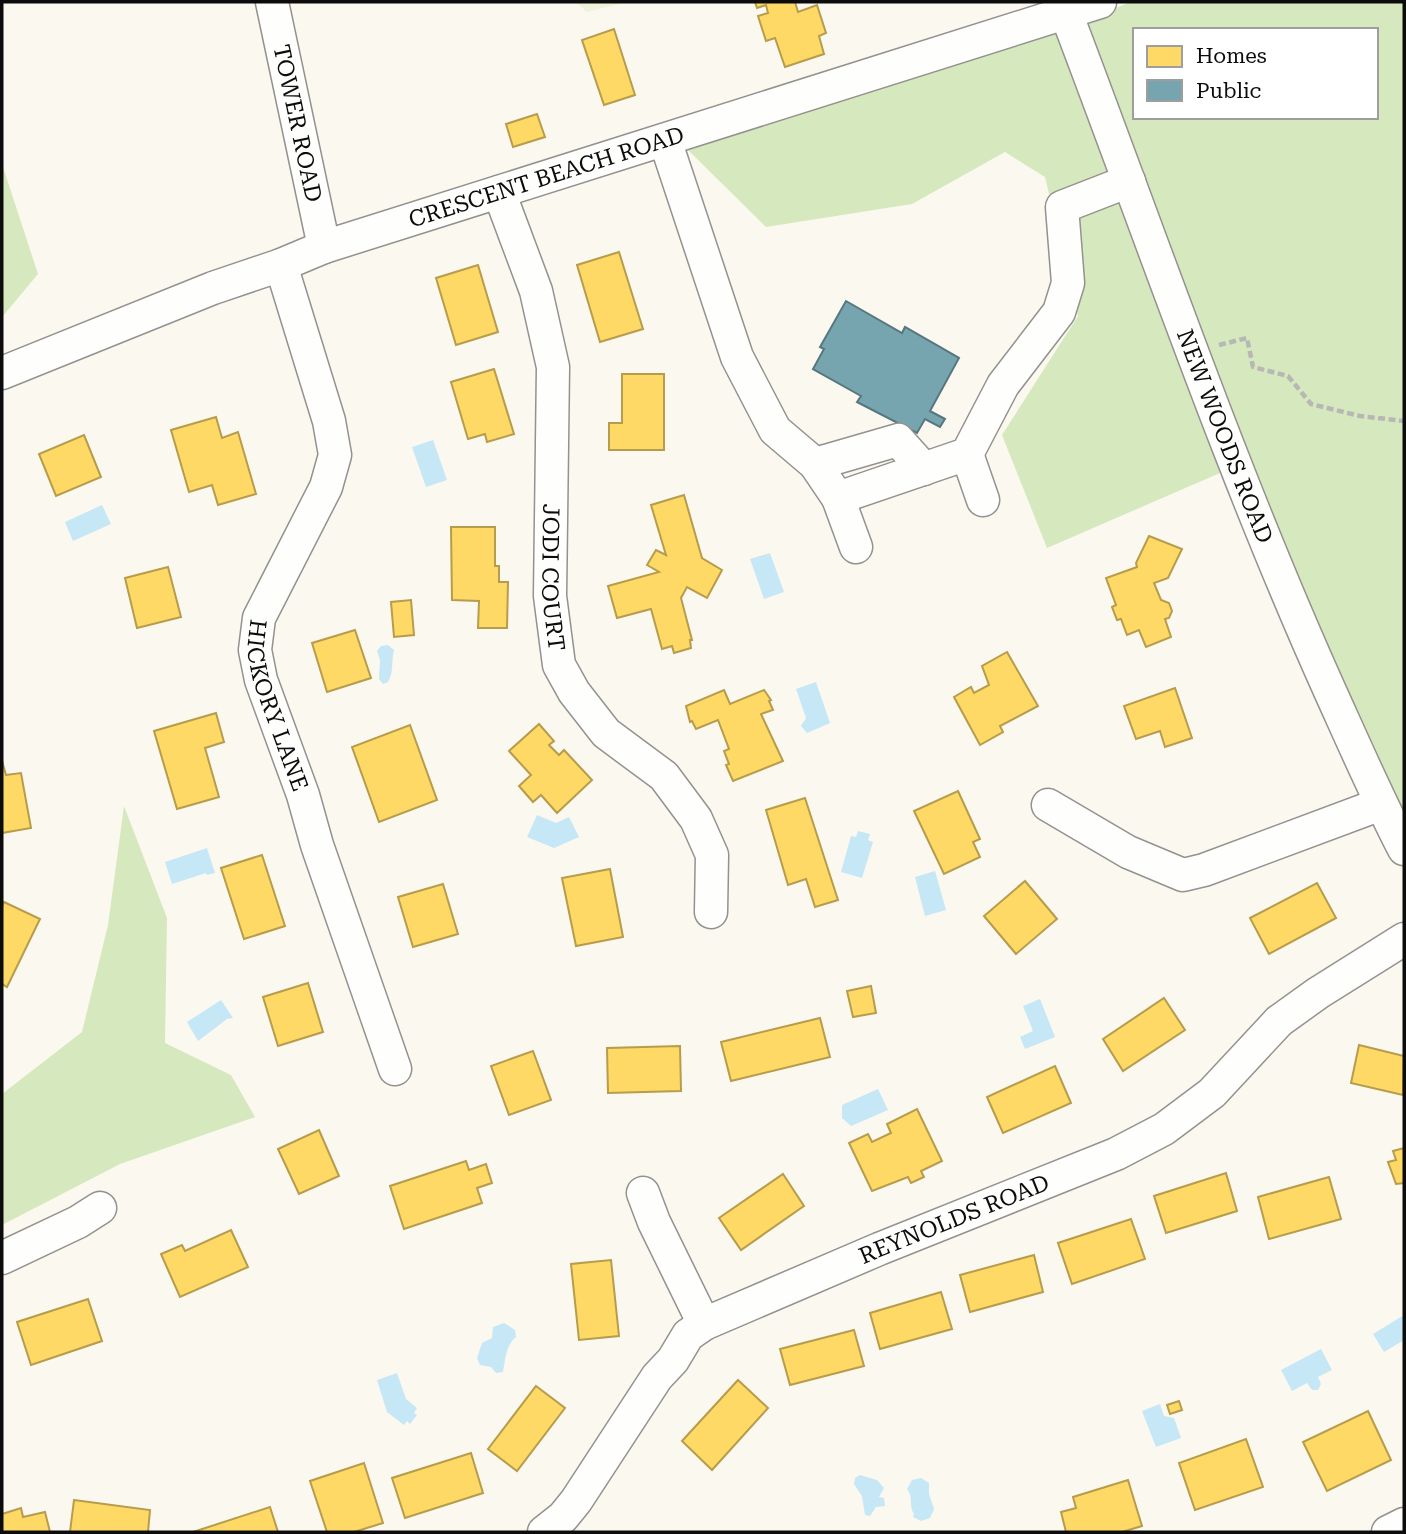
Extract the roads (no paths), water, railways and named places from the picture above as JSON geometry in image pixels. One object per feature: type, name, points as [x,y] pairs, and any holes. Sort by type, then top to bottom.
[{"type":"street","name":"TOWER ROAD","points":[[272,2],[324,247]]},
{"type":"street","name":"CRESCENT BEACH ROAD","points":[[2,373],[213,288],[324,247],[1089,5]]},
{"type":"street","name":"NEW WOODS ROAD","points":[[1089,5],[1129,181],[1192,352],[1285,591],[1404,849]]},
{"type":"street","points":[[665,139],[737,358],[775,430],[815,464],[838,498],[856,547]]},
{"type":"street","points":[[838,498],[967,454],[1003,385],[1059,312],[1068,283],[1062,207],[1129,181]]},
{"type":"street","name":"JODI COURT","points":[[499,192],[537,291],[553,367],[551,596],[559,665],[574,692],[606,733],[664,776],[696,819],[712,855],[711,912]]},
{"type":"street","name":"HICKORY LANE","points":[[281,265],[329,421],[335,455],[326,487],[259,618],[256,650],[261,680],[303,795],[317,845],[395,1069]]},
{"type":"street","points":[[815,464],[898,440],[924,469]]},
{"type":"street","points":[[967,454],[983,500]]},
{"type":"street","points":[[1048,805],[1128,852],[1183,875],[1204,870],[1381,804]]},
{"type":"street","name":"REYNOLDS ROAD","points":[[544,1532],[563,1517],[576,1501],[657,1377],[673,1360],[688,1335],[704,1324],[879,1249],[1116,1154],[1164,1129],[1212,1093],[1279,1021],[1404,939]]},
{"type":"street","points":[[643,1193],[654,1222],[704,1324]]},
{"type":"street","points":[[2,1258],[78,1222],[100,1208]]},
{"type":"street","points":[[1388,1532],[1404,1524]]},
{"type":"water","points":[[433,440],[447,480],[426,487],[412,447]]},
{"type":"water","points":[[102,505],[111,524],[73,541],[65,522]]},
{"type":"water","points":[[770,553],[784,592],[764,599],[750,559]]},
{"type":"water","points":[[388,645],[394,650],[392,671],[388,682],[383,684],[379,679],[380,660],[377,651],[381,646]]},
{"type":"water","points":[[816,682],[830,723],[807,733],[801,726],[806,718],[796,689]]},
{"type":"water","points":[[537,815],[556,823],[569,817],[579,837],[554,848],[527,837]]},
{"type":"water","points":[[858,831],[870,834],[868,840],[873,842],[862,878],[841,872],[851,836],[856,837]]},
{"type":"water","points":[[207,848],[215,873],[206,873],[172,884],[165,862]]},
{"type":"water","points":[[935,871],[946,910],[925,916],[915,877]]},
{"type":"water","points":[[1040,999],[1055,1037],[1025,1049],[1020,1037],[1033,1031],[1023,1006]]},
{"type":"water","points":[[221,1000],[233,1018],[227,1019],[198,1041],[187,1022]]},
{"type":"water","points":[[878,1089],[888,1110],[851,1126],[842,1118],[842,1105]]},
{"type":"water","points":[[1404,1315],[1404,1340],[1384,1352],[1373,1334]]},
{"type":"water","points":[[504,1323],[515,1330],[516,1337],[508,1348],[503,1372],[496,1373],[491,1367],[480,1365],[477,1358],[482,1343],[492,1338],[493,1327]]},
{"type":"water","points":[[1321,1349],[1332,1370],[1318,1377],[1321,1384],[1318,1390],[1312,1390],[1307,1383],[1292,1391],[1281,1370]]},
{"type":"water","points":[[397,1373],[406,1399],[417,1408],[414,1413],[417,1415],[410,1424],[407,1421],[404,1425],[387,1412],[377,1380]]},
{"type":"water","points":[[1160,1404],[1164,1416],[1174,1418],[1181,1438],[1156,1447],[1142,1411]]},
{"type":"water","points":[[860,1475],[877,1480],[884,1488],[879,1497],[884,1498],[885,1506],[876,1507],[870,1516],[865,1515],[862,1496],[854,1484],[855,1478]]},
{"type":"water","points":[[921,1478],[929,1483],[934,1509],[930,1518],[921,1521],[913,1517],[907,1489],[912,1480]]}]
